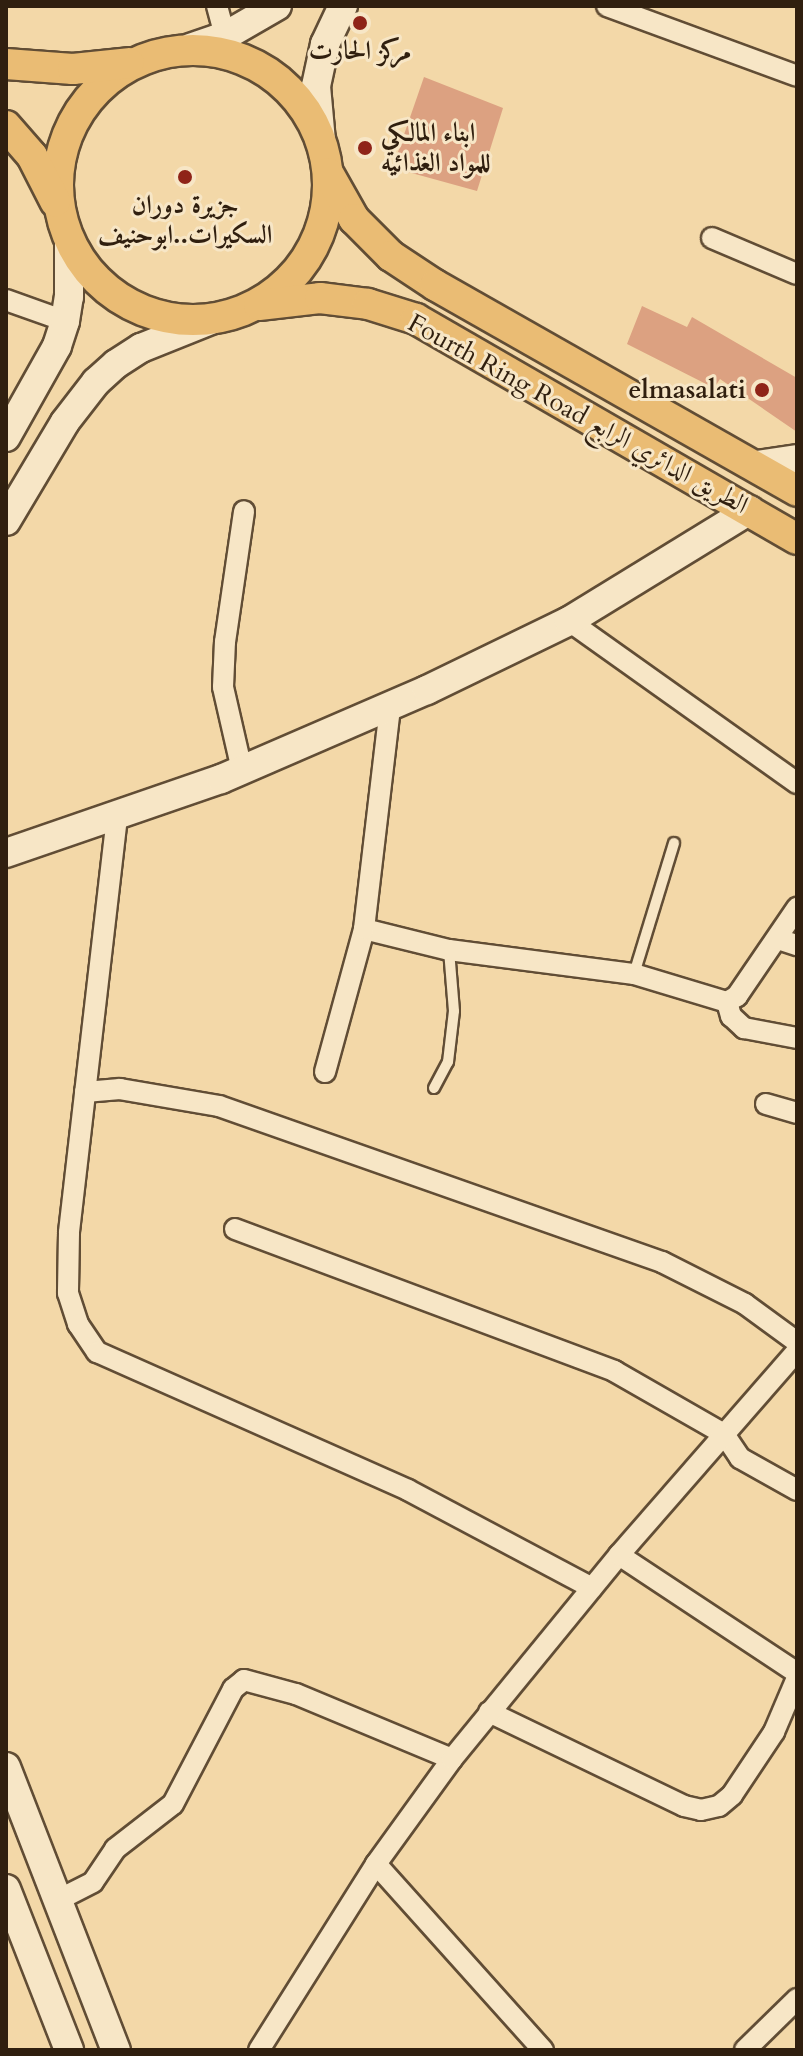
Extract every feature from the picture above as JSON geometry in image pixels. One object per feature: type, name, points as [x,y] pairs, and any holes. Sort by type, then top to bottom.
[{"type":"main road","points":[[58,207],[57,172],[64,139],[80,108],[102,82],[131,63],[159,52],[190,48],[225,36],[277,6]]},
{"type":"main road","points":[[6,521],[65,422],[96,382],[116,364],[141,348],[257,305],[283,287],[304,263],[323,220],[328,172],[321,141],[316,86],[325,44],[343,6]]},
{"type":"main road","points":[[190,48],[224,52],[256,64],[306,110],[321,141]]},
{"type":"main road","points":[[6,64],[73,69],[131,63]]},
{"type":"main road","points":[[6,126],[32,156],[58,207],[69,240],[83,265],[103,287],[127,304],[155,316],[184,321],[213,319]]},
{"type":"main road","name":"Fourth Ring Road الطريق الدائري الرابع","points":[[328,172],[354,219],[391,256],[435,285],[757,465],[797,491]]},
{"type":"main road","points":[[6,437],[57,346],[65,321],[69,297],[69,240]]},
{"type":"main road","name":"Fourth Ring Road الطريق الدائري الرابع","points":[[257,305],[320,298],[368,304],[416,319],[797,539]]},
{"type":"main road","points":[[757,465],[797,459]]},
{"type":"main road","points":[[6,853],[117,817],[242,770],[390,706],[569,621],[750,510]]},
{"type":"main road","points":[[6,1767],[116,2050]]},
{"type":"main road","points":[[6,1889],[69,2050]]},
{"type":"street","points":[[217,6],[225,36]]},
{"type":"street","points":[[607,6],[797,76]]},
{"type":"street","points":[[712,238],[797,274]]},
{"type":"street","points":[[6,300],[65,321]]},
{"type":"street","points":[[242,770],[223,687],[225,642],[244,511]]},
{"type":"street","points":[[569,621],[797,783]]},
{"type":"street","points":[[325,1072],[364,929],[390,706]]},
{"type":"street","points":[[117,817],[69,1233],[68,1293],[78,1324],[97,1352],[408,1490],[592,1588]]},
{"type":"street","points":[[364,929],[449,950],[634,974],[727,1002],[737,996],[787,942],[797,908]]},
{"type":"street","points":[[727,1002],[731,1016],[744,1028],[797,1038]]},
{"type":"street","points":[[85,1092],[120,1089],[219,1106],[662,1262],[745,1304],[797,1342]]},
{"type":"street","points":[[766,1104],[797,1113]]},
{"type":"street","points":[[235,1229],[614,1371],[724,1434],[740,1458],[797,1490]]},
{"type":"street","points":[[259,2050],[376,1864],[452,1759],[619,1555],[797,1351]]},
{"type":"street","points":[[489,1712],[684,1806],[701,1810],[719,1806],[732,1795],[774,1732],[797,1676],[619,1555]]},
{"type":"street","points":[[58,1900],[93,1882],[115,1849],[173,1804],[233,1689],[244,1680],[296,1694],[452,1759]]},
{"type":"street","points":[[376,1864],[543,2050]]},
{"type":"street","points":[[745,2050],[797,1999]]},
{"type":"lane","points":[[634,974],[674,843]]},
{"type":"lane","points":[[434,1088],[448,1062],[454,1011],[449,950]]},
{"type":"building","points":[[424,77],[503,108],[477,191],[408,172],[398,152]]},
{"type":"building","points":[[642,306],[687,327],[692,317],[797,378],[797,432],[720,379],[714,388],[627,344]]},
{"type":"place","name":"مركز الحارت","points":[[360,23]]},
{"type":"place","name":"ابناء المالكي للمواد الغذائيه","points":[[365,148]]},
{"type":"place","name":"جزيرة دوران السكيرات..ابوحنيف","points":[[185,177]]},
{"type":"place","name":"elmasalati","points":[[762,390]]}]
